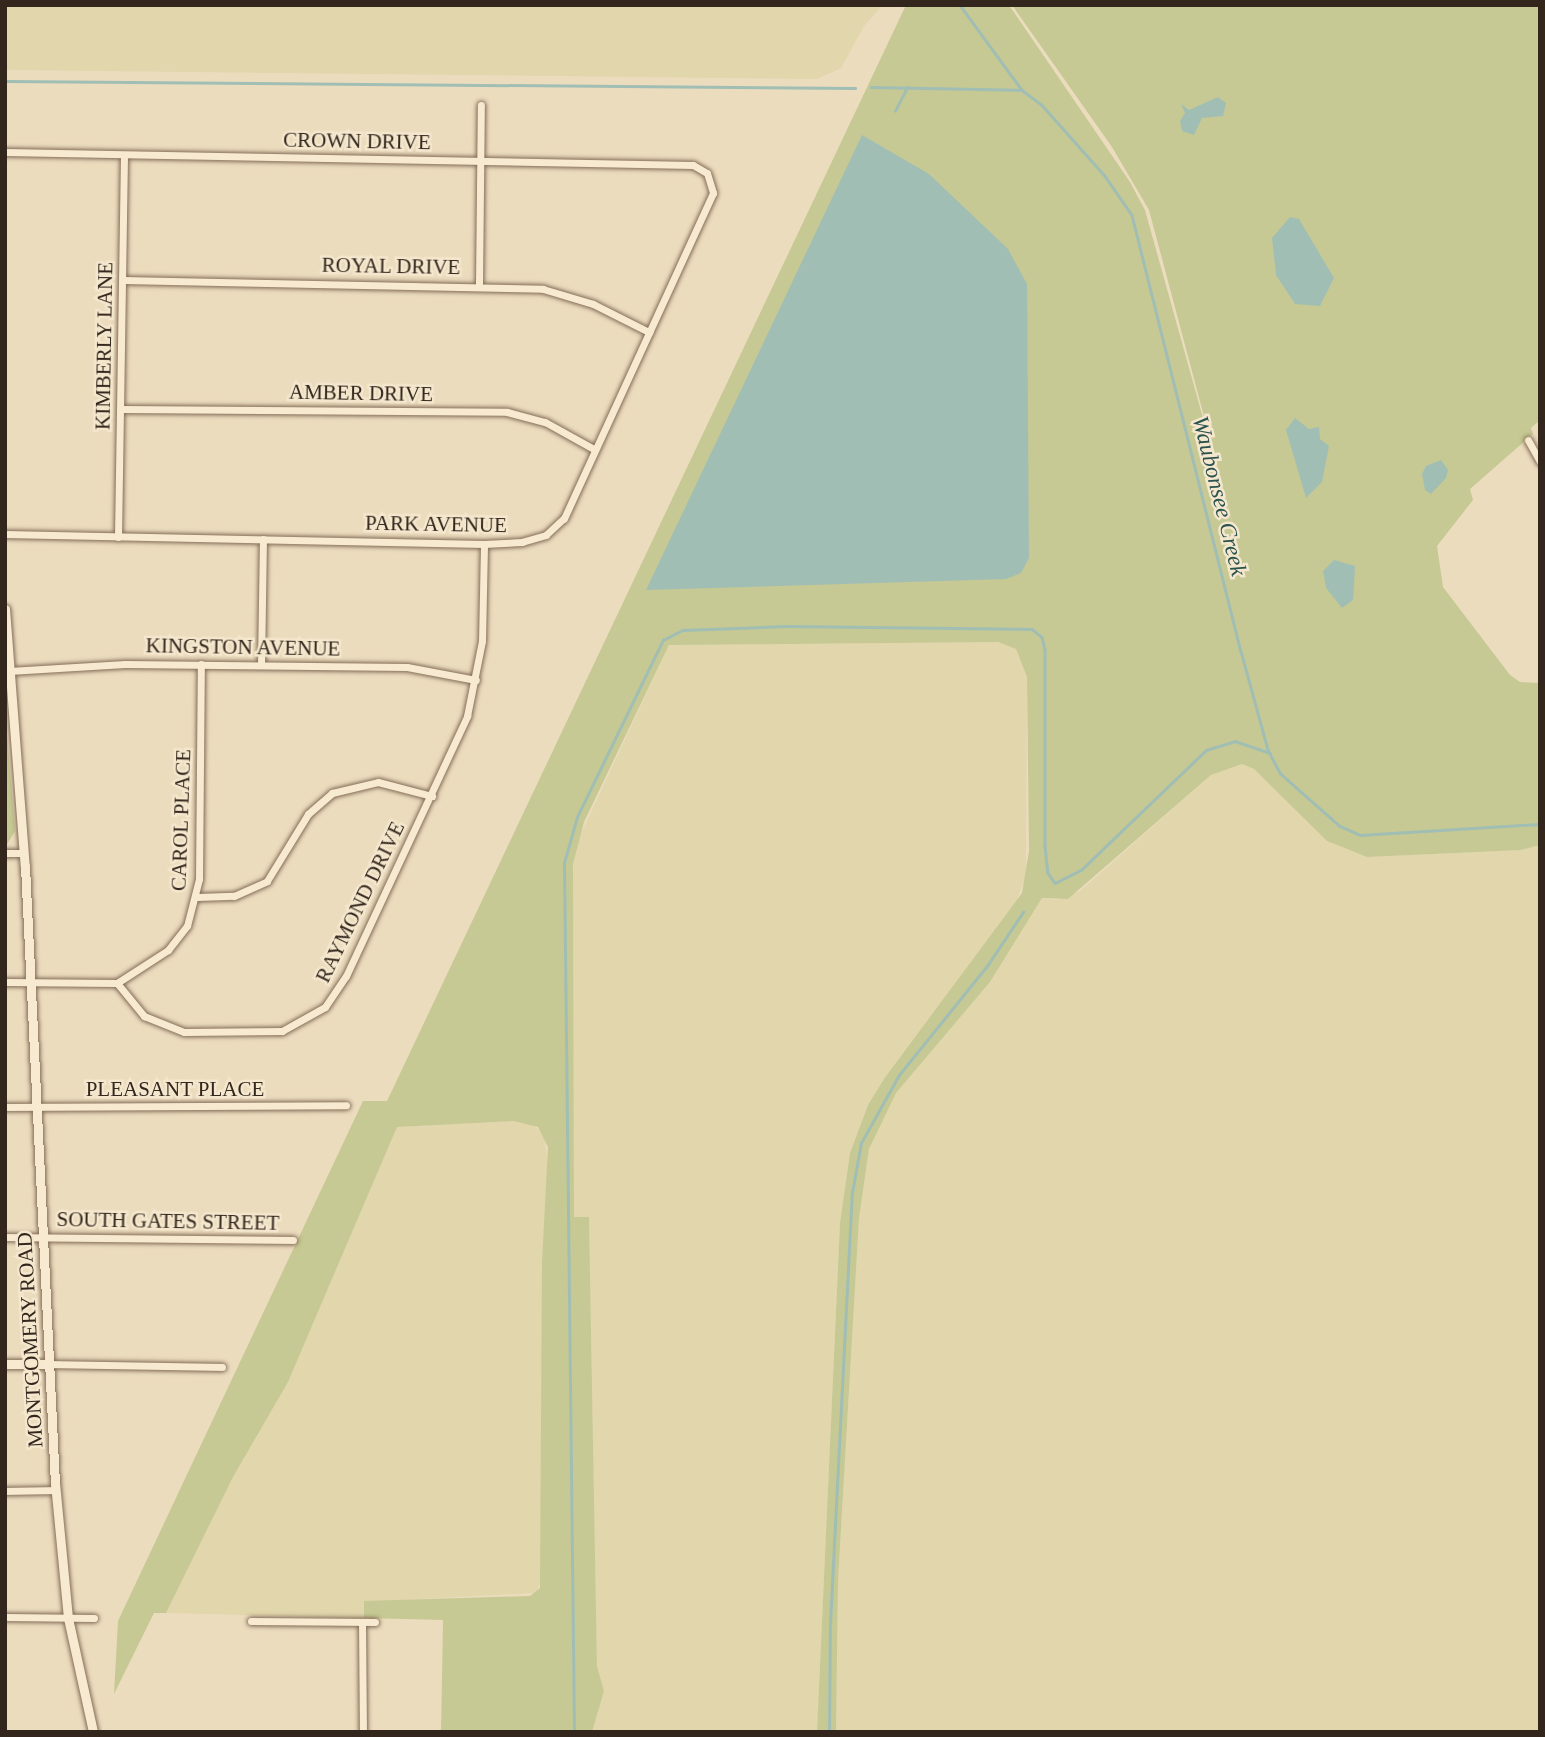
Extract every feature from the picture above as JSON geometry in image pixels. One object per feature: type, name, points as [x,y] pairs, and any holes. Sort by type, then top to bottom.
[{"type":"street","points":[[478,284],[481,105]]},
{"type":"street","name":"CROWN DRIVE","points":[[5,152],[693,164],[707,173]]},
{"type":"street","name":"KIMBERLY LANE","points":[[118,537],[124,156]]},
{"type":"street","name":"PARK AVENUE","points":[[5,534],[484,544],[522,542],[546,535],[564,518],[592,449],[712,193],[707,173]]},
{"type":"street","name":"ROYAL DRIVE","points":[[123,280],[478,284],[543,289],[593,304],[649,332]]},
{"type":"street","name":"AMBER DRIVE","points":[[121,409],[508,412],[545,422],[592,449]]},
{"type":"street","points":[[1528,440],[1540,462]]},
{"type":"street","points":[[261,664],[263,539]]},
{"type":"street","name":"RAYMOND DRIVE","points":[[117,983],[144,1016],[184,1032],[282,1031],[314,1016],[342,984],[458,739],[476,680],[482,641],[484,544]]},
{"type":"street","name":"MONTGOMERY ROAD","points":[[5,609],[23,853],[55,1490],[68,1618],[93,1732]]},
{"type":"street","name":"CAROL PLACE","points":[[117,983],[168,950],[187,926],[197,897],[201,664]]},
{"type":"street","name":"KINGSTON AVENUE","points":[[9,671],[261,664],[407,667],[476,680]]},
{"type":"street","points":[[197,897],[234,896],[267,881],[308,814],[332,793],[378,782],[432,796]]},
{"type":"street","points":[[5,853],[23,853]]},
{"type":"street","points":[[5,982],[117,983]]},
{"type":"street","name":"PLEASANT PLACE","points":[[5,1107],[346,1105]]},
{"type":"street","name":"SOUTH GATES STREET","points":[[5,1237],[293,1240]]},
{"type":"street","points":[[5,1363],[222,1367]]},
{"type":"street","points":[[5,1491],[55,1490]]},
{"type":"street","points":[[5,1617],[94,1618]]},
{"type":"street","points":[[251,1621],[375,1622]]},
{"type":"street","points":[[362,1622],[363,1732]]},
{"type":"shaded area","points":[[5,5],[883,5],[864,26],[841,68],[817,79],[5,70]]},
{"type":"shaded area","points":[[998,642],[1016,649],[1027,677],[1026,876],[1013,910],[868,1105],[850,1153],[840,1223],[817,1732],[592,1732],[604,1691],[597,1666],[589,1218],[574,1218],[573,864],[577,842],[669,645]]},
{"type":"shaded area","points":[[1242,764],[1254,769],[1327,841],[1367,857],[1521,850],[1540,845],[1540,1732],[836,1732],[838,1581],[859,1218],[869,1149],[878,1123],[896,1093],[990,982],[1042,898],[1057,900],[1080,891],[1211,775]]},
{"type":"shaded area","points":[[529,1122],[544,1134],[549,1170],[542,1262],[542,1578],[536,1593],[364,1602],[364,1618],[166,1613],[233,1477],[288,1382],[397,1127]]},
{"type":"green space","points":[[906,5],[1009,5],[1130,182],[1145,210],[1237,540],[1149,210],[1112,147],[1012,5],[1540,5],[1540,420],[1531,428],[1533,434],[1470,489],[1473,500],[1437,546],[1443,587],[1510,675],[1520,682],[1540,683],[1540,845],[1521,850],[1367,857],[1327,841],[1254,769],[1242,764],[1211,775],[1068,899],[1042,898],[990,982],[896,1093],[869,1149],[859,1218],[838,1581],[836,1732],[817,1732],[840,1223],[850,1153],[868,1105],[884,1079],[1022,893],[1029,851],[1027,677],[1016,649],[998,642],[669,645],[584,822],[573,864],[574,1217],[589,1217],[597,1666],[604,1691],[592,1732],[441,1732],[443,1620],[364,1618],[364,1601],[530,1596],[540,1588],[542,1262],[548,1147],[538,1127],[514,1121],[397,1127],[288,1382],[233,1477],[166,1613],[154,1613],[114,1694],[118,1621],[363,1101],[387,1101]]},
{"type":"green space","points":[[5,710],[15,831],[6,846],[5,846]]},
{"type":"water","points":[[1218,97],[1226,103],[1223,116],[1202,118],[1194,135],[1182,131],[1180,121],[1185,113],[1181,104],[1189,110]]},
{"type":"water","points":[[862,135],[929,174],[1008,249],[1027,284],[1029,558],[1021,573],[1006,579],[646,590]]},
{"type":"water","points":[[1290,217],[1299,219],[1334,278],[1320,306],[1295,304],[1276,275],[1272,238]]},
{"type":"water","points":[[1295,418],[1309,429],[1319,427],[1320,439],[1329,446],[1322,482],[1306,498],[1286,430]]},
{"type":"water","points":[[1441,460],[1448,470],[1446,478],[1431,494],[1425,490],[1422,474],[1426,466]]},
{"type":"water","points":[[1334,560],[1355,566],[1353,600],[1342,608],[1326,588],[1323,571]]},
{"type":"waterway","name":"Waubonsee Creek","points":[[960,5],[1022,90],[1042,105],[1105,176],[1132,215],[1241,651],[1268,750],[1281,774],[1340,826],[1360,835],[1540,824]]},
{"type":"waterway","points":[[5,81],[855,88]]},
{"type":"waterway","points":[[871,87],[1021,90]]},
{"type":"waterway","points":[[895,111],[907,87]]},
{"type":"waterway","points":[[574,1732],[564,863],[577,817],[663,640],[683,630],[786,626],[1032,629],[1042,637],[1045,650],[1045,846],[1048,873],[1055,883],[1081,870],[1206,750],[1235,741],[1270,753]]},
{"type":"waterway","points":[[829,1732],[830,1624],[852,1193],[861,1143],[899,1075],[987,966],[1023,912]]}]
